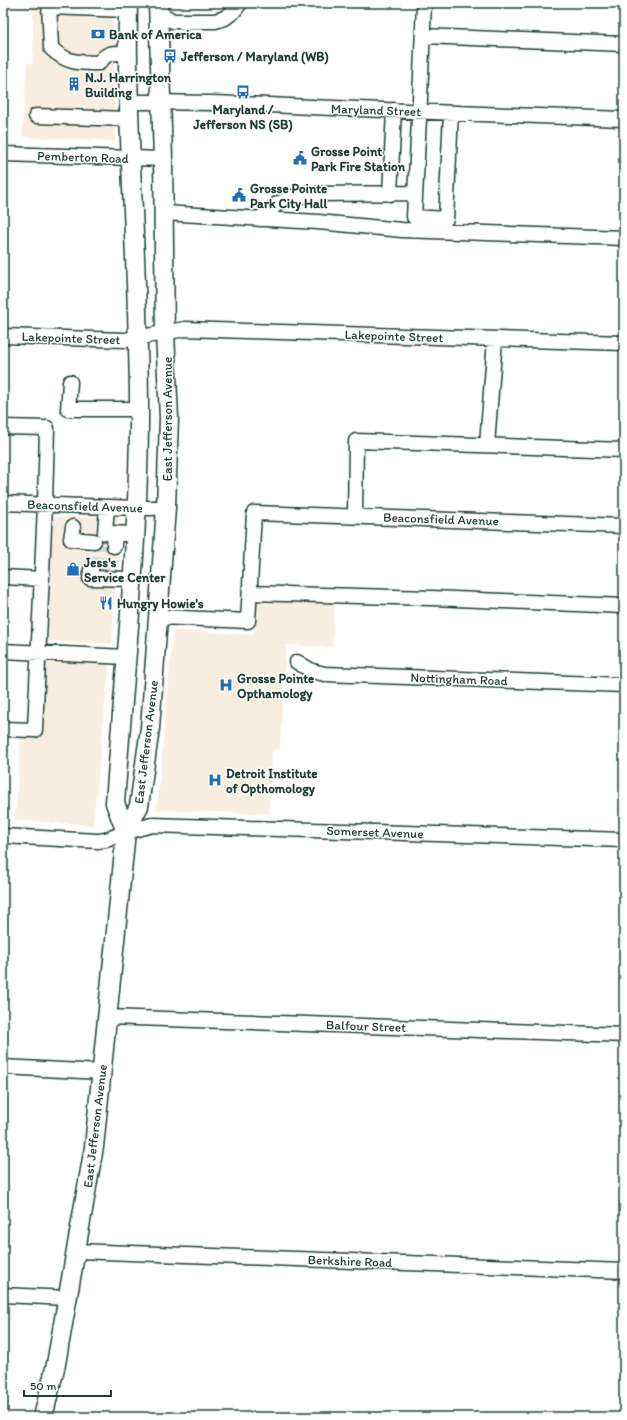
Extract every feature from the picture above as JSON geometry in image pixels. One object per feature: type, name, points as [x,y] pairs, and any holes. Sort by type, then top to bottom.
[{"type":"main road","name":"East Jefferson Avenue","points":[[126,832],[115,803],[137,508],[139,409],[139,338],[130,158],[127,6]]},
{"type":"main road","name":"East Jefferson Avenue","points":[[43,1417],[56,1364],[94,1147],[126,832],[139,806],[150,728],[159,618],[166,508],[169,418],[165,333],[163,159],[158,7]]},
{"type":"main road","points":[[121,726],[150,728]]},
{"type":"street","points":[[158,7],[173,21],[215,21],[225,18],[234,11],[240,3]]},
{"type":"street","points":[[413,224],[420,111],[424,3]]},
{"type":"street","points":[[127,6],[49,5],[51,48],[65,59],[79,63],[99,63],[104,55],[110,53],[128,53]]},
{"type":"street","points":[[423,36],[624,44]]},
{"type":"street","name":"Maryland Street","points":[[36,116],[129,111],[161,102],[624,119]]},
{"type":"street","points":[[390,194],[394,110]]},
{"type":"street","points":[[413,224],[446,219],[451,113]]},
{"type":"street","name":"Pemberton Road","points":[[3,154],[163,159]]},
{"type":"street","points":[[260,219],[277,204],[292,197],[317,194],[415,193]]},
{"type":"street","points":[[164,213],[260,219],[413,224],[624,238]]},
{"type":"street","name":"Lakepointe Street","points":[[3,336],[125,340],[185,329],[624,344]]},
{"type":"street","points":[[487,445],[495,339]]},
{"type":"street","points":[[70,382],[68,409],[139,409]]},
{"type":"street","points":[[3,427],[47,428],[35,730],[3,729]]},
{"type":"street","points":[[355,516],[356,441],[624,450]]},
{"type":"street","name":"Beaconsfield Avenue","points":[[3,503],[166,508]]},
{"type":"street","points":[[104,540],[107,507]]},
{"type":"street","name":"Beaconsfield Avenue","points":[[250,593],[254,513],[624,526]]},
{"type":"street","points":[[73,527],[71,540],[104,540],[135,534]]},
{"type":"street","points":[[103,574],[132,579]]},
{"type":"street","points":[[3,577],[42,579]]},
{"type":"street","points":[[159,618],[248,621],[250,593],[431,598],[624,606]]},
{"type":"street","points":[[3,651],[126,657]]},
{"type":"street","name":"Nottingham Road","points":[[297,662],[312,671],[325,674],[624,685]]},
{"type":"street","name":"Somerset Avenue","points":[[3,836],[98,841],[152,826],[624,840]]},
{"type":"street","name":"Balfour Street","points":[[107,1017],[624,1035]]},
{"type":"street","points":[[3,1067],[102,1072]]},
{"type":"street","name":"Berkshire Road","points":[[76,1251],[624,1271]]},
{"type":"street","points":[[3,1295],[68,1298]]},
{"type":"shaded area","points":[[33,3],[112,3],[115,141],[22,137],[27,63],[33,63]]},
{"type":"shaded area","points":[[48,517],[119,517],[112,644],[44,641]]},
{"type":"shaded area","points":[[257,595],[335,599],[332,647],[286,645],[280,749],[272,750],[269,814],[157,810],[173,630],[255,635]]},
{"type":"shaded area","points":[[41,660],[109,664],[93,825],[15,820],[21,734],[38,732]]},
{"type":"tunnel","points":[[91,570],[93,544]]},
{"type":"tunnel","points":[[102,571],[104,545]]},
{"type":"place","name":"Bank of America","points":[[98,34]]},
{"type":"place","name":"Jefferson / Maryland (WB)","points":[[170,56]]},
{"type":"place","name":"N.J. Harrington Building","points":[[74,84]]},
{"type":"place","name":"Maryland / Jefferson NS (SB)","points":[[243,92]]},
{"type":"place","name":"Grosse Point Park Fire Station","points":[[300,158]]},
{"type":"place","name":"Grosse Pointe Park City Hall","points":[[239,195]]},
{"type":"place","name":"Jess's Service Center","points":[[73,569]]},
{"type":"place","name":"Hungry Howie's","points":[[106,603]]},
{"type":"place","name":"Grosse Pointe Opthamology","points":[[226,685]]},
{"type":"place","name":"Detroit Institute of Opthomology","points":[[215,780]]}]
